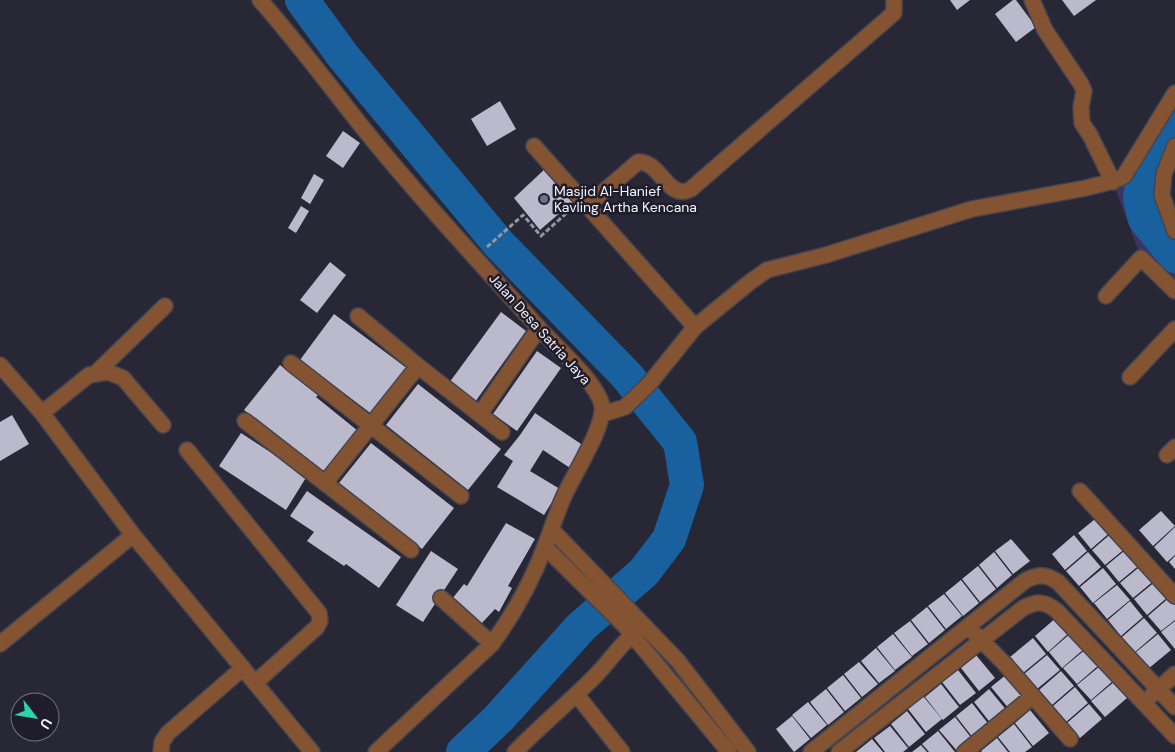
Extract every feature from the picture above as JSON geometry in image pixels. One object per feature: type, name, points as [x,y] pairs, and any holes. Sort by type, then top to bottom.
[{"type":"street","name":"Jalan Desa Satria Jaya","points":[[260,0],[287,30],[363,127],[433,211],[539,328],[568,357],[598,394],[603,414]]},
{"type":"street","points":[[584,203],[638,162],[647,163],[676,190],[683,192],[691,189],[894,13],[894,0]]},
{"type":"street","points":[[1032,0],[1045,30],[1081,84],[1084,91],[1081,107],[1082,123],[1090,135],[1113,182]]},
{"type":"street","points":[[376,752],[492,644],[507,623],[545,547],[565,494],[603,414],[625,407],[650,383],[695,327],[767,270],[972,209],[1113,182],[1124,176],[1131,167],[1175,93]]},
{"type":"street","points":[[534,146],[695,327]]},
{"type":"street","points":[[1175,146],[1164,174],[1162,195],[1175,231]]},
{"type":"street","points":[[1106,296],[1140,258],[1175,291]]},
{"type":"street","points":[[96,373],[165,306]]},
{"type":"street","points":[[358,316],[502,432]]},
{"type":"street","points":[[480,414],[539,328]]},
{"type":"street","points":[[1130,377],[1175,329]]},
{"type":"street","points":[[291,363],[461,496]]},
{"type":"street","points":[[0,365],[42,413],[134,535],[312,752]]},
{"type":"street","points":[[325,483],[418,366]]},
{"type":"street","points":[[42,413],[89,374],[108,372],[123,378],[162,425]]},
{"type":"street","points":[[245,421],[411,550]]},
{"type":"street","points":[[187,450],[319,613],[320,617],[317,627],[255,683]]},
{"type":"street","points":[[1080,491],[1175,596]]},
{"type":"street","points":[[551,529],[597,587],[634,625],[678,660],[748,752]]},
{"type":"street","points":[[0,644],[134,535]]},
{"type":"street","points":[[545,547],[597,587]]},
{"type":"street","points":[[810,752],[1026,580],[1042,575],[1058,582],[1175,707]]},
{"type":"street","points":[[1026,580],[1037,602]]},
{"type":"street","points":[[441,598],[492,644]]},
{"type":"street","points":[[839,752],[1023,608],[1037,602],[1043,602],[1057,611],[1175,736]]},
{"type":"street","points":[[518,751],[608,664],[634,625]]},
{"type":"street","points":[[634,625],[729,752]]},
{"type":"street","points":[[967,626],[1004,663],[1070,739]]},
{"type":"street","points":[[160,752],[162,742],[168,733],[243,668]]},
{"type":"street","points":[[1143,704],[1175,674]]},
{"type":"street","points":[[576,695],[622,752]]},
{"type":"street","points":[[965,752],[1033,696]]},
{"type":"path","points":[[491,243],[523,215],[541,236],[584,203]]},
{"type":"shaded area","points":[[1175,93],[1175,146],[1164,174],[1175,231],[1175,291],[1141,258],[1113,182]]},
{"type":"building","points":[[950,0],[970,0],[957,10]]},
{"type":"building","points":[[1013,0],[1016,0],[1036,27],[1016,42],[995,14]]},
{"type":"building","points":[[1062,0],[1096,0],[1074,16]]},
{"type":"building","points":[[500,101],[516,129],[487,146],[471,119]]},
{"type":"building","points":[[343,131],[360,143],[343,168],[326,156]]},
{"type":"building","name":"Masjid Al-Hanief Kavling Artha Kencana","points":[[547,167],[575,200],[540,230],[514,198]]},
{"type":"building","points":[[314,174],[324,180],[310,204],[301,198]]},
{"type":"building","points":[[301,206],[309,211],[296,233],[288,228]]},
{"type":"building","points":[[330,262],[346,275],[317,313],[300,300]]},
{"type":"building","points":[[501,312],[526,331],[475,402],[449,383]]},
{"type":"building","points":[[334,314],[408,369],[373,415],[300,360]]},
{"type":"building","points":[[537,351],[561,368],[517,431],[493,414]]},
{"type":"building","points":[[280,365],[318,395],[316,397],[358,431],[325,473],[244,410]]},
{"type":"building","points":[[418,384],[501,449],[468,490],[386,425]]},
{"type":"building","points":[[535,413],[584,446],[570,468],[543,450],[530,471],[560,489],[544,515],[497,487],[513,461],[504,455]]},
{"type":"building","points":[[12,415],[29,444],[0,461],[0,422]]},
{"type":"building","points":[[241,433],[307,476],[286,510],[219,466]]},
{"type":"building","points":[[371,443],[454,508],[422,549],[339,483]]},
{"type":"building","points":[[307,491],[401,557],[379,588],[346,564],[344,566],[307,541],[314,532],[290,516]]},
{"type":"building","points":[[1161,511],[1175,526],[1153,546],[1139,530]]},
{"type":"building","points":[[1100,515],[1113,530],[1091,549],[1078,533]]},
{"type":"building","points":[[506,523],[535,539],[508,586],[512,588],[499,612],[495,609],[481,624],[452,599],[464,584],[467,586]]},
{"type":"building","points":[[1175,527],[1175,555],[1167,562],[1154,547]]},
{"type":"building","points":[[1114,531],[1127,547],[1105,565],[1092,550]]},
{"type":"building","points":[[1074,535],[1087,551],[1065,570],[1052,554]]},
{"type":"building","points":[[1011,539],[1030,561],[1013,574],[995,551]]},
{"type":"building","points":[[1129,547],[1142,563],[1119,582],[1106,566]]},
{"type":"building","points":[[431,551],[458,569],[423,622],[396,605]]},
{"type":"building","points":[[994,552],[1012,575],[997,588],[979,565]]},
{"type":"building","points":[[1088,552],[1101,567],[1079,586],[1066,571]]},
{"type":"building","points":[[1175,556],[1175,569],[1169,562]]},
{"type":"building","points":[[1143,564],[1156,579],[1133,598],[1120,583]]},
{"type":"building","points":[[978,566],[996,589],[980,602],[962,579]]},
{"type":"building","points":[[1103,568],[1116,584],[1093,603],[1080,587]]},
{"type":"building","points":[[961,580],[979,603],[963,616],[945,593]]},
{"type":"building","points":[[1156,581],[1169,596],[1147,615],[1134,599]]},
{"type":"building","points":[[1117,585],[1130,600],[1107,619],[1094,603]]},
{"type":"building","points":[[944,594],[962,616],[946,629],[928,606]]},
{"type":"building","points":[[1170,597],[1175,603],[1175,620],[1161,631],[1148,616]]},
{"type":"building","points":[[1130,601],[1143,617],[1121,636],[1108,620]]},
{"type":"building","points":[[927,607],[945,630],[929,643],[911,620]]},
{"type":"building","points":[[1057,617],[1070,632],[1048,652],[1035,636]]},
{"type":"building","points":[[1144,618],[1157,633],[1135,652],[1122,637]]},
{"type":"building","points":[[910,621],[928,644],[912,656],[894,633]]},
{"type":"building","points":[[1175,621],[1175,649],[1161,632]]},
{"type":"building","points":[[1071,633],[1084,649],[1062,668],[1049,652]]},
{"type":"building","points":[[893,634],[912,657],[895,670],[877,647]]},
{"type":"building","points":[[1158,634],[1171,650],[1148,669],[1135,653]]},
{"type":"building","points":[[1033,638],[1046,654],[1023,673],[1010,657]]},
{"type":"building","points":[[876,648],[895,671],[879,683],[861,661]]},
{"type":"building","points":[[1086,649],[1099,665],[1077,684],[1063,668]]},
{"type":"building","points":[[976,655],[995,678],[979,691],[961,668]]},
{"type":"building","points":[[1047,655],[1060,670],[1037,689],[1024,674]]},
{"type":"building","points":[[859,662],[878,684],[862,697],[844,674]]},
{"type":"building","points":[[1100,666],[1113,681],[1091,700],[1077,685]]},
{"type":"building","points":[[958,670],[976,693],[960,705],[942,682]]},
{"type":"building","points":[[1061,671],[1074,686],[1052,705],[1039,690]]},
{"type":"building","points":[[1007,674],[1025,697],[1010,710],[991,687]]},
{"type":"building","points":[[843,675],[861,698],[845,711],[827,688]]},
{"type":"building","points":[[1114,682],[1127,698],[1105,717],[1091,701]]},
{"type":"building","points":[[941,684],[959,707],[943,720],[925,697]]},
{"type":"building","points":[[1075,687],[1088,703],[1066,722],[1053,706]]},
{"type":"building","points":[[826,689],[844,712],[828,725],[810,702]]},
{"type":"building","points":[[989,689],[1008,712],[992,725],[974,702]]},
{"type":"building","points":[[923,696],[942,719],[926,732],[908,709]]},
{"type":"building","points":[[808,702],[827,725],[811,738],[792,715]]},
{"type":"building","points":[[972,703],[990,726],[974,739],[956,716]]},
{"type":"building","points":[[1089,704],[1102,719],[1080,738],[1067,723]]},
{"type":"building","points":[[1030,710],[1049,733],[1033,746],[1015,723]]},
{"type":"building","points":[[907,711],[925,734],[909,747],[891,724]]},
{"type":"building","points":[[792,716],[810,739],[794,752],[776,729]]},
{"type":"building","points":[[955,717],[973,740],[958,752],[939,730]]},
{"type":"building","points":[[1014,724],[1032,747],[1025,752],[1010,752],[998,737]]},
{"type":"building","points":[[890,726],[908,748],[903,752],[885,752],[874,738]]},
{"type":"building","points":[[938,731],[955,752],[929,752],[922,744]]},
{"type":"building","points":[[997,738],[1008,752],[981,751]]},
{"type":"building","points":[[872,739],[883,752],[856,752]]},
{"type":"building","points":[[921,745],[927,752],[912,752]]},
{"type":"waterway","points":[[302,0],[343,56],[499,244],[627,376],[680,442],[687,485],[669,539],[644,572],[581,627],[498,719],[463,752]]},
{"type":"waterway","points":[[1175,116],[1144,166],[1140,199],[1145,219],[1175,256]]},
{"type":"place","name":"Masjid Al-Hanief Kavling Artha Kencana","points":[[544,199]]}]
